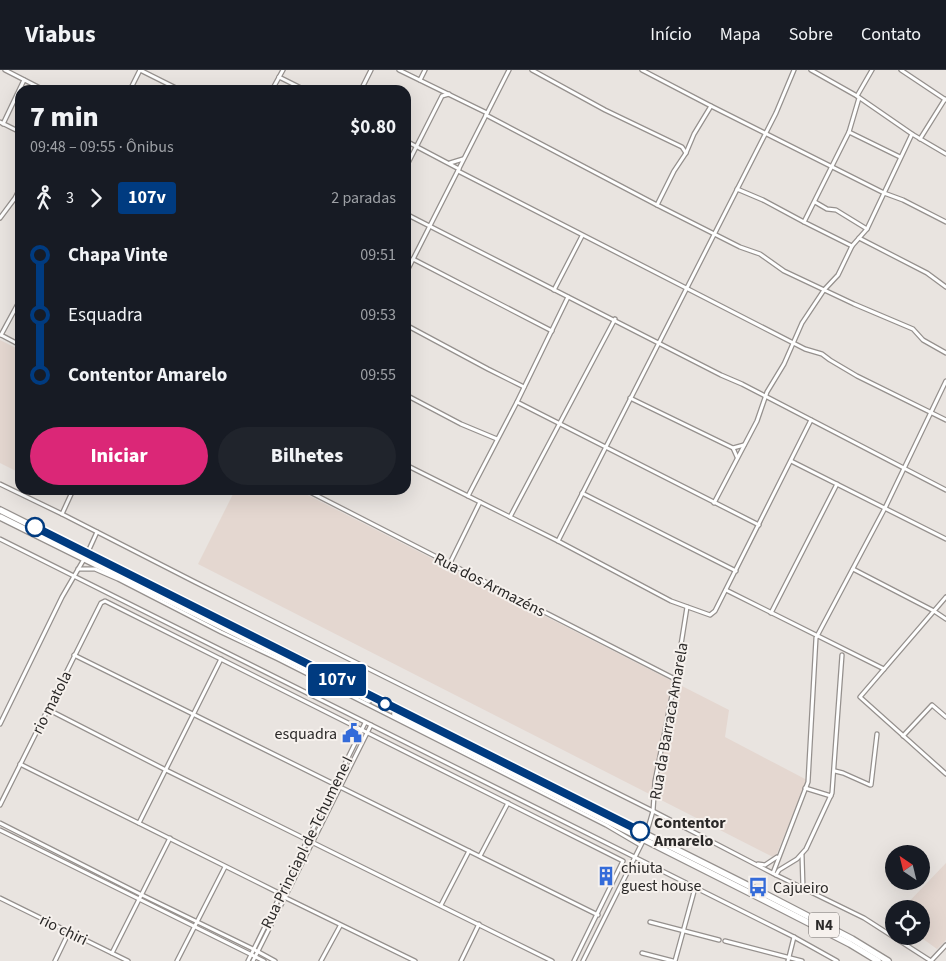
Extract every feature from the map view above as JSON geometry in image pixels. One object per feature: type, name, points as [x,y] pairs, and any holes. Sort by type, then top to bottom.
[{"type":"highway","name":"N4","points":[[0,510],[643,840],[833,929],[888,961]]},
{"type":"highway","name":"N4","points":[[0,517],[84,560],[183,607],[850,944],[878,961]]},
{"type":"street","points":[[5,70],[34,85]]},
{"type":"street","points":[[132,85],[140,70],[170,85]]},
{"type":"street","points":[[275,85],[281,70]]},
{"type":"street","points":[[364,85],[371,70]]},
{"type":"street","points":[[399,70],[487,114],[657,205],[740,247],[760,254],[780,269],[913,329],[923,340],[946,352]]},
{"type":"street","points":[[420,80],[425,70]]},
{"type":"street","points":[[411,263],[509,70]]},
{"type":"street","points":[[532,70],[605,110],[682,147],[686,153]]},
{"type":"street","points":[[642,70],[832,167],[946,222]]},
{"type":"street","points":[[558,541],[776,113],[794,70]]},
{"type":"street","points":[[811,70],[858,97],[912,134],[946,154]]},
{"type":"street","points":[[804,222],[849,132],[858,97],[872,70]]},
{"type":"street","points":[[901,70],[946,99],[920,139]]},
{"type":"street","points":[[279,77],[295,85]]},
{"type":"street","points":[[21,85],[24,80]]},
{"type":"street","points":[[411,158],[442,96],[440,90]]},
{"type":"street","points":[[442,96],[448,94]]},
{"type":"street","points":[[15,98],[2,123],[15,130]]},
{"type":"street","points":[[657,205],[686,153],[692,137],[711,106]]},
{"type":"street","points":[[849,132],[900,157]]},
{"type":"street","points":[[714,503],[761,413],[765,397],[784,364],[802,323],[824,290],[838,275],[852,246],[867,229],[912,134]]},
{"type":"street","points":[[411,144],[450,163],[458,170],[582,236],[811,351],[822,354],[857,376],[946,420]]},
{"type":"street","points":[[682,147],[689,146]]},
{"type":"street","points":[[450,163],[464,158]]},
{"type":"street","points":[[737,189],[763,200],[852,246]]},
{"type":"street","points":[[0,218],[15,198]]},
{"type":"street","points":[[815,202],[828,209],[836,210],[867,229]]},
{"type":"street","points":[[411,216],[615,319],[946,490]]},
{"type":"street","points":[[554,290],[582,236]]},
{"type":"street","points":[[859,238],[927,273],[946,287]]},
{"type":"street","points":[[413,259],[552,332]]},
{"type":"street","points":[[468,496],[517,402],[568,297]]},
{"type":"street","points":[[15,309],[0,335],[15,342]]},
{"type":"street","points":[[510,517],[615,319]]},
{"type":"street","points":[[411,328],[524,387]]},
{"type":"street","points":[[774,874],[778,856],[808,776],[814,655],[818,635],[885,508],[946,381]]},
{"type":"street","points":[[411,398],[461,424],[497,439]]},
{"type":"street","points":[[630,398],[733,448],[744,445]]},
{"type":"street","points":[[517,402],[759,525]]},
{"type":"street","points":[[411,468],[687,608],[710,615],[715,611],[736,571],[811,420]]},
{"type":"street","points":[[733,448],[737,458]]},
{"type":"street","points":[[791,461],[946,539]]},
{"type":"street","points":[[0,484],[15,491]]},
{"type":"street","points":[[771,613],[837,484]]},
{"type":"street","points":[[582,493],[736,571]]},
{"type":"street","points":[[23,495],[864,918],[931,961],[946,945]]},
{"type":"street","points":[[62,514],[71,495]]},
{"type":"street","name":"Rua dos Armazéns","points":[[316,495],[675,679]]},
{"type":"street","points":[[450,563],[480,502]]},
{"type":"street","points":[[0,724],[97,532]]},
{"type":"street","points":[[0,539],[794,937],[838,961]]},
{"type":"street","points":[[78,570],[95,569],[118,579],[606,825],[643,840]]},
{"type":"street","points":[[853,569],[946,619]]},
{"type":"street","points":[[726,590],[884,669]]},
{"type":"street","points":[[946,597],[860,697],[946,774]]},
{"type":"street","name":"rio matola","points":[[0,805],[101,603],[105,601],[221,660]]},
{"type":"street","name":"Rua da Barraca Amarela","points":[[583,961],[643,840],[653,811],[655,781],[687,608]]},
{"type":"street","points":[[74,655],[598,915]]},
{"type":"street","points":[[774,874],[802,854],[831,796],[835,772],[842,656]]},
{"type":"street","points":[[139,823],[221,660],[623,861],[574,961]]},
{"type":"street","points":[[903,736],[932,705],[946,717]]},
{"type":"street","points":[[47,709],[552,961]]},
{"type":"street","name":"Rua Princiapl de Tchumene I","points":[[248,961],[313,842],[365,722]]},
{"type":"street","name":"Rua Princiapl de Tchumene I","points":[[253,961],[308,840],[371,725]]},
{"type":"street","points":[[835,772],[843,773],[871,785],[877,734]]},
{"type":"street","points":[[20,764],[170,838],[340,926],[415,961]]},
{"type":"street","points":[[805,788],[831,796]]},
{"type":"street","points":[[480,856],[508,803]]},
{"type":"street","points":[[0,823],[275,961]]},
{"type":"street","points":[[0,830],[264,961]]},
{"type":"street","points":[[112,953],[170,838]]},
{"type":"street","points":[[441,905],[469,851]]},
{"type":"street","points":[[802,854],[803,888]]},
{"type":"street","points":[[755,864],[765,865],[778,856]]},
{"type":"street","points":[[177,961],[225,867]]},
{"type":"street","points":[[642,954],[674,961],[695,888]]},
{"type":"street","name":"rio chiri","points":[[0,898],[128,961]]},
{"type":"street","points":[[650,922],[719,940]]},
{"type":"street","points":[[461,961],[480,924]]},
{"type":"street","points":[[321,961],[340,926]]},
{"type":"street","points":[[55,961],[69,932]]},
{"type":"street","points":[[788,959],[794,937]]},
{"type":"street","points":[[725,941],[788,959],[802,961]]},
{"type":"shaded area","points":[[0,340],[15,348],[15,470],[0,463]]},
{"type":"shaded area","points":[[232,495],[308,495],[729,710],[725,737],[807,780],[775,858],[198,564]]},
{"type":"shaded area","points":[[946,863],[946,940],[937,949],[930,944],[930,900],[911,900],[920,890],[930,890],[930,880]]},
{"type":"bus line","name":"107v","points":[[35,527],[640,831]]},
{"type":"place","name":"esquadra","points":[[352,733]]},
{"type":"place","name":"Contentor Amarelo","points":[[640,831]]},
{"type":"place","name":"chiuta guest house","points":[[606,876]]},
{"type":"place","name":"Cajueiro","points":[[758,887]]}]
